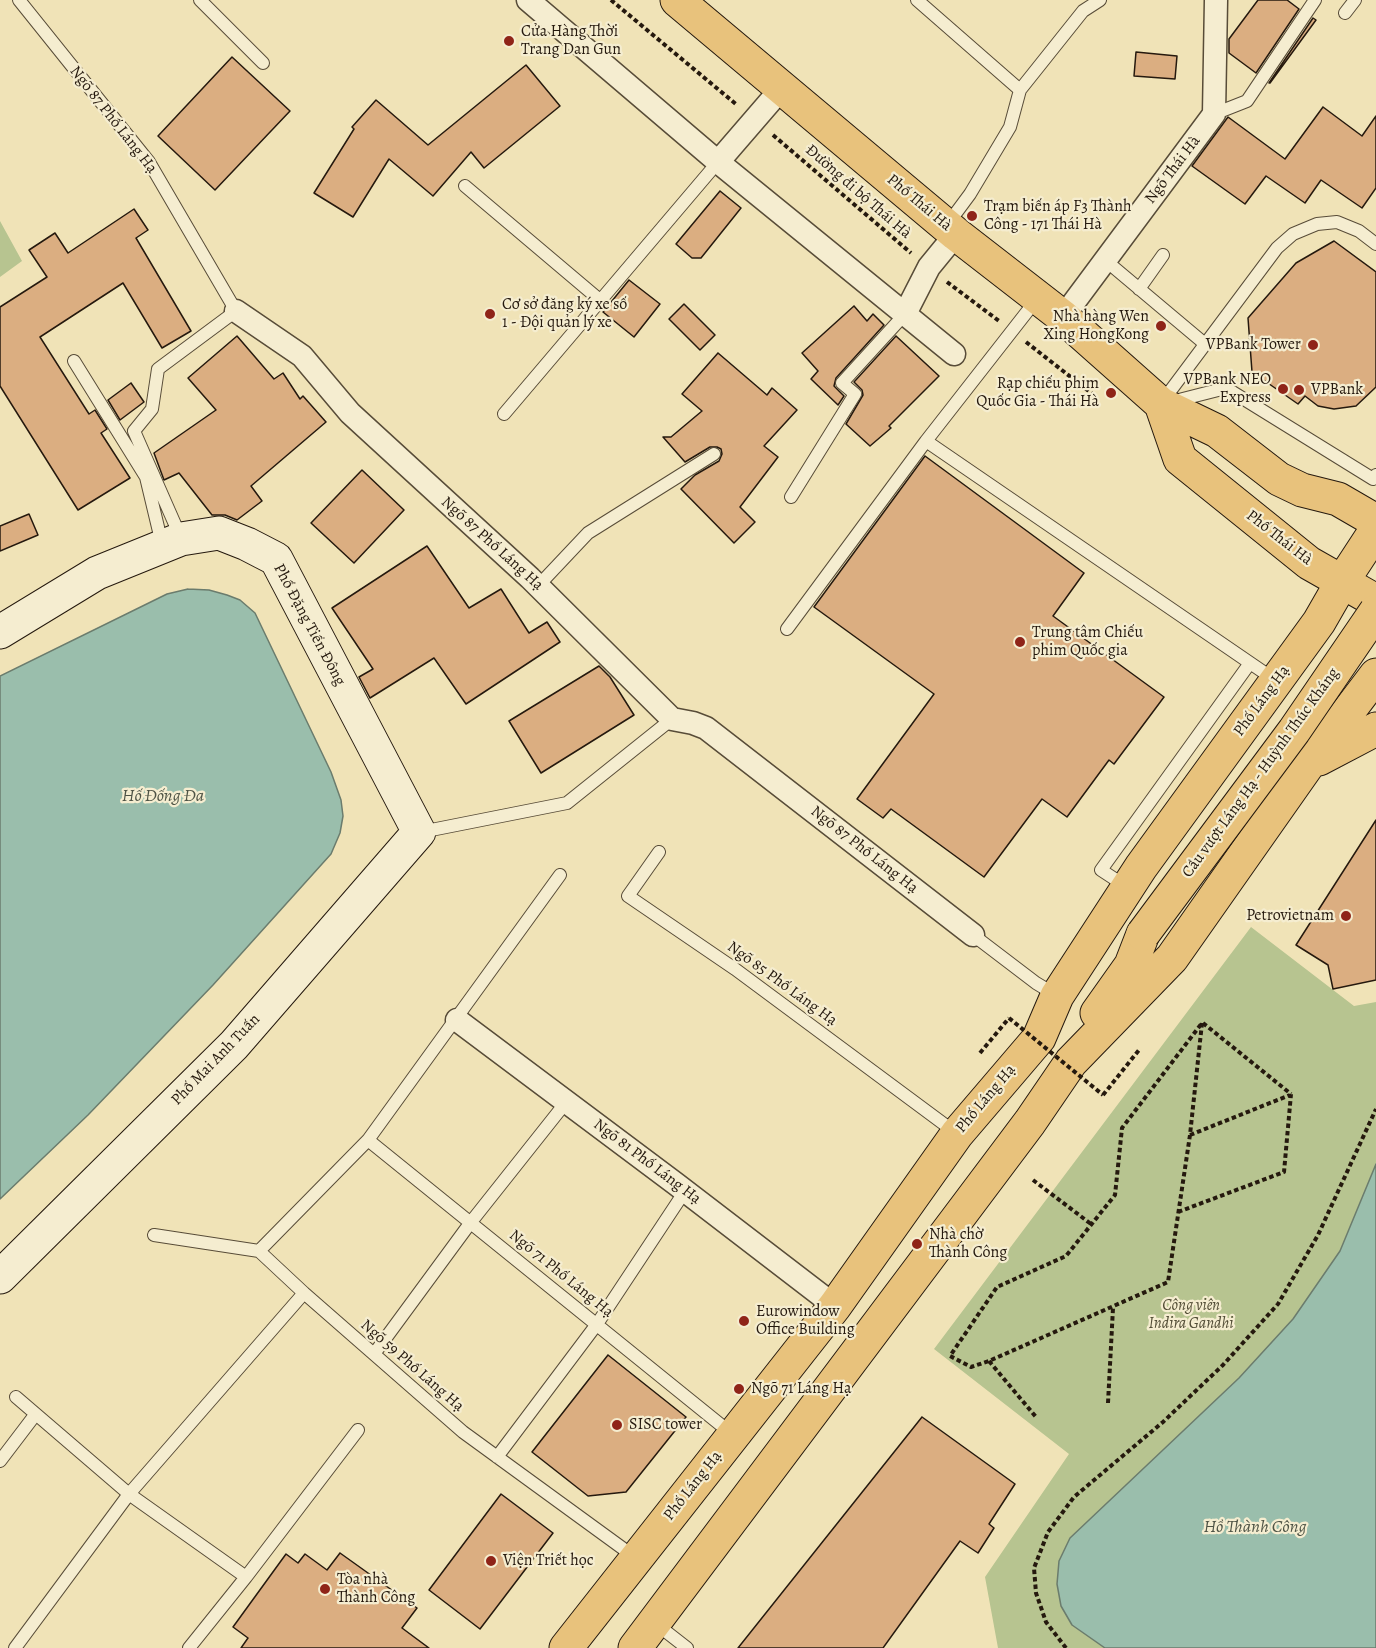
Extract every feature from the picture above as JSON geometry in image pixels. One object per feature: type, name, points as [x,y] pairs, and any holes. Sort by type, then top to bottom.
[{"type":"main road","name":"Phố Thái Hà","points":[[680,1],[951,230],[1064,317],[1161,404],[1216,431],[1279,479],[1302,490],[1338,499],[1376,522]]},
{"type":"main road","name":"Phố Thái Hà","points":[[1161,404],[1180,459],[1309,563],[1376,601]]},
{"type":"main road","name":"Phố Láng Hạ","points":[[566,1648],[835,1306],[957,1134],[1039,1038],[1057,996],[1128,888],[1319,622],[1341,582],[1376,530]]},
{"type":"main road","name":"Cầu vượt Láng Hạ - Huỳnh Thúc Kháng","points":[[1039,1038],[1072,1007],[1117,956],[1143,934],[1294,732],[1376,611]]},
{"type":"main road","points":[[635,1648],[1030,1122],[1071,1062],[1172,958],[1307,766],[1376,675]]},
{"type":"main road","points":[[1276,681],[1343,720]]},
{"type":"main road","points":[[1307,766],[1376,729]]},
{"type":"main road","name":"Cầu vượt Láng Hạ - Huỳnh Thúc Kháng","points":[[1071,1062],[1093,1018],[1131,965],[1143,934]]},
{"type":"main road","points":[[637,1559],[678,1591]]},
{"type":"street","points":[[528,0],[718,162],[954,354]]},
{"type":"street","points":[[1215,114],[1216,0]]},
{"type":"street","points":[[718,162],[782,89]]},
{"type":"street","name":"Ngõ Thái Hà","points":[[1064,317],[1215,114]]},
{"type":"street","points":[[905,314],[951,230]]},
{"type":"street","name":"Ngõ 87 Phố Láng Hạ","points":[[236,311],[302,356],[350,413],[538,586],[672,719],[706,728],[973,935]]},
{"type":"street","name":"Phố Đặng Tiến Đông","points":[[1,631],[97,573],[172,542],[219,533],[247,544],[276,559],[419,832]]},
{"type":"street","name":"Phố Mai Anh Tuấn","points":[[0,1277],[234,1045],[419,832]]},
{"type":"street","name":"Ngõ 81 Phố Láng Hạ","points":[[456,1020],[567,1101],[835,1306]]},
{"type":"lane","name":"Ngõ 87 Phố Láng Hạ","points":[[19,0],[149,162],[236,311]]},
{"type":"lane","points":[[200,0],[263,63]]},
{"type":"lane","points":[[917,0],[1020,90]]},
{"type":"lane","points":[[951,230],[1010,128],[1020,90],[1083,11],[1100,0]]},
{"type":"lane","points":[[1215,114],[1247,101],[1315,0]]},
{"type":"lane","points":[[1345,13],[1355,0]]},
{"type":"lane","points":[[504,414],[718,162]]},
{"type":"lane","points":[[465,186],[601,301]]},
{"type":"lane","points":[[1161,404],[1277,248],[1293,234],[1317,224],[1337,222],[1359,231],[1376,244]]},
{"type":"lane","points":[[1139,289],[1163,255]]},
{"type":"lane","points":[[1105,260],[1205,344]]},
{"type":"lane","points":[[787,629],[926,441],[1038,298]]},
{"type":"lane","points":[[172,542],[134,431],[152,409],[158,369],[236,311]]},
{"type":"lane","points":[[791,497],[855,394],[842,383],[905,314]]},
{"type":"lane","points":[[75,361],[146,477],[172,542]]},
{"type":"lane","points":[[1161,404],[1226,388],[1373,479],[1376,475]]},
{"type":"lane","points":[[926,441],[1276,681]]},
{"type":"lane","points":[[538,586],[588,533],[714,454]]},
{"type":"lane","points":[[1128,888],[1101,870],[1250,663]]},
{"type":"lane","points":[[419,832],[567,803],[672,719]]},
{"type":"lane","name":"Ngõ 85 Phố Láng Hạ","points":[[659,852],[628,896],[735,969],[957,1134]]},
{"type":"lane","points":[[154,1235],[259,1251],[368,1140],[560,875]]},
{"type":"lane","name":"Ngõ 87 Phố Láng Hạ","points":[[973,935],[1036,983],[1057,996]]},
{"type":"lane","points":[[374,1354],[471,1222],[567,1101]]},
{"type":"lane","name":"Ngõ 71 Phố Láng Hạ","points":[[368,1140],[733,1435]]},
{"type":"lane","points":[[497,1457],[597,1324],[685,1191]]},
{"type":"lane","name":"Ngõ 59 Phố Láng Hạ","points":[[259,1251],[463,1432],[637,1559]]},
{"type":"lane","points":[[15,1648],[129,1494],[304,1293]]},
{"type":"lane","points":[[16,1398],[129,1494],[246,1577]]},
{"type":"lane","points":[[0,1461],[35,1415]]},
{"type":"lane","points":[[189,1648],[358,1430]]},
{"type":"lane","points":[[654,1623],[687,1648]]},
{"type":"path","name":"Đường đi bộ Thái Hà","points":[[611,0],[929,267],[1095,396]]},
{"type":"path","points":[[980,1053],[1009,1018],[1103,1095],[1138,1050]]},
{"type":"path","points":[[1203,1023],[1291,1094]]},
{"type":"path","points":[[1203,1023],[1190,1135],[1168,1282],[989,1361],[971,1367],[950,1356],[997,1287],[1066,1256],[1115,1195],[1122,1128],[1203,1023]]},
{"type":"path","points":[[1190,1135],[1291,1094]]},
{"type":"path","points":[[1179,1212],[1284,1172],[1291,1094]]},
{"type":"path","points":[[1066,1648],[1046,1622],[1036,1593],[1034,1568],[1048,1532],[1074,1497],[1162,1422],[1223,1365],[1278,1304],[1318,1235],[1376,1109]]},
{"type":"path","points":[[1033,1180],[1091,1224]]},
{"type":"path","points":[[1108,1403],[1113,1308]]},
{"type":"path","points":[[989,1361],[1036,1417]]},
{"type":"green space","points":[[0,221],[22,261],[0,277]]},
{"type":"green space","name":"Công viên Indira Gandhi","points":[[1251,927],[1354,1006],[1376,1002],[1376,1648],[998,1648],[985,1577],[1069,1454],[934,1349]]},
{"type":"water","name":"Hố Đống Đa","points":[[188,589],[209,590],[227,595],[240,600],[255,613],[331,772],[341,800],[343,816],[340,833],[331,854],[213,985],[88,1115],[0,1199],[0,676],[167,594]]},
{"type":"water","name":"Hồ Thành Công","points":[[1376,1164],[1376,1648],[1105,1648],[1072,1625],[1061,1606],[1057,1584],[1059,1561],[1070,1538],[1239,1378],[1293,1319],[1340,1251]]},
{"type":"building","points":[[1258,0],[1287,0],[1299,9],[1256,73],[1229,53],[1229,39]]},
{"type":"building","points":[[1313,18],[1316,20],[1269,83]]},
{"type":"building","points":[[1136,52],[1177,56],[1175,79],[1134,76]]},
{"type":"building","points":[[232,57],[290,111],[215,190],[158,136]]},
{"type":"building","points":[[526,65],[560,106],[484,168],[471,152],[433,196],[389,159],[353,217],[314,193],[354,129],[352,127],[376,100],[428,145]]},
{"type":"building","points":[[1323,107],[1362,136],[1376,116],[1376,188],[1362,208],[1321,180],[1305,203],[1266,176],[1245,204],[1192,166],[1228,117],[1285,159]]},
{"type":"building","points":[[720,191],[741,208],[701,258],[692,258],[676,244]]},
{"type":"building","points":[[134,209],[148,230],[136,238],[191,331],[162,348],[123,283],[40,337],[89,414],[95,410],[107,429],[101,433],[130,478],[78,510],[0,386],[0,307],[47,277],[29,250],[55,233],[68,253]]},
{"type":"building","name":"VPBank Tower","points":[[1334,241],[1376,272],[1376,387],[1356,406],[1334,409],[1318,406],[1305,396],[1298,404],[1252,372],[1248,318],[1296,263]]},
{"type":"building","points":[[629,280],[660,304],[634,337],[603,312]]},
{"type":"building","points":[[684,304],[715,335],[700,350],[669,319]]},
{"type":"building","points":[[854,306],[867,321],[873,314],[884,325],[836,378],[834,386],[844,396],[838,405],[811,379],[818,371],[802,353]]},
{"type":"building","points":[[237,336],[274,379],[283,373],[300,399],[303,396],[326,422],[251,486],[262,501],[237,520],[225,515],[212,515],[179,473],[164,480],[154,453],[216,410],[188,378]]},
{"type":"building","points":[[896,336],[939,376],[889,426],[891,428],[870,446],[846,424],[863,395],[862,390],[854,382]]},
{"type":"building","points":[[718,353],[767,395],[772,388],[797,410],[764,446],[778,457],[740,507],[755,522],[734,543],[681,489],[695,475],[719,461],[722,454],[721,449],[710,447],[685,462],[663,437],[671,437],[702,411],[682,394]]},
{"type":"building","points":[[131,383],[144,402],[120,420],[108,400]]},
{"type":"building","points":[[925,456],[1084,573],[1053,616],[1164,697],[1114,764],[1109,760],[1067,817],[1042,799],[984,877],[891,809],[883,818],[857,799],[934,694],[814,607]]},
{"type":"building","points":[[362,470],[404,510],[354,563],[311,523]]},
{"type":"building","points":[[29,514],[38,535],[0,551],[0,526]]},
{"type":"building","points":[[427,546],[469,608],[501,589],[529,633],[547,622],[560,642],[466,704],[434,658],[370,698],[359,677],[373,669],[332,608]]},
{"type":"building","points":[[599,666],[610,677],[634,715],[541,773],[509,721]]},
{"type":"building","name":"Petrovietnam","points":[[1376,820],[1376,980],[1333,989],[1328,965],[1296,945]]},
{"type":"building","name":"SISC tower","points":[[608,1355],[686,1417],[626,1492],[588,1496],[532,1452]]},
{"type":"building","points":[[922,1417],[1015,1484],[989,1524],[994,1528],[978,1553],[960,1541],[883,1648],[738,1648]]},
{"type":"building","name":"Viện Triết học","points":[[501,1494],[553,1533],[480,1629],[429,1590]]},
{"type":"building","name":"Tòa nhà Thành Công","points":[[340,1553],[417,1608],[402,1628],[429,1648],[241,1648],[248,1638],[233,1627],[286,1554],[298,1563],[305,1554],[327,1570]]},
{"type":"place","name":"Cửa Hàng Thời Trang Dan Gun","points":[[509,41]]},
{"type":"place","name":"Trạm biến áp F3 Thành Công - 171 Thái Hà","points":[[972,216]]},
{"type":"place","name":"Cơ sở đăng ký xe số 1 - Đội quản lý xe","points":[[490,314]]},
{"type":"place","name":"Nhà hàng Wen Xing HongKong","points":[[1161,326]]},
{"type":"place","name":"VPBank Tower","points":[[1313,345]]},
{"type":"place","name":"VPBank NEO Express","points":[[1283,389]]},
{"type":"place","name":"VPBank","points":[[1299,390]]},
{"type":"place","name":"Rạp chiếu phim Quốc Gia - Thái Hà","points":[[1111,393]]},
{"type":"place","name":"Trung tâm Chiếu phim Quốc gia","points":[[1020,642]]},
{"type":"place","name":"Petrovietnam","points":[[1346,916]]},
{"type":"place","name":"Nhà chờ Thành Công","points":[[917,1244]]},
{"type":"place","name":"Eurowindow Office Building","points":[[744,1321]]},
{"type":"place","name":"Ngõ 71 Láng Hạ","points":[[739,1389]]},
{"type":"place","name":"SISC tower","points":[[617,1425]]},
{"type":"place","name":"Viện Triết học","points":[[491,1561]]},
{"type":"place","name":"Tòa nhà Thành Công","points":[[325,1589]]}]
